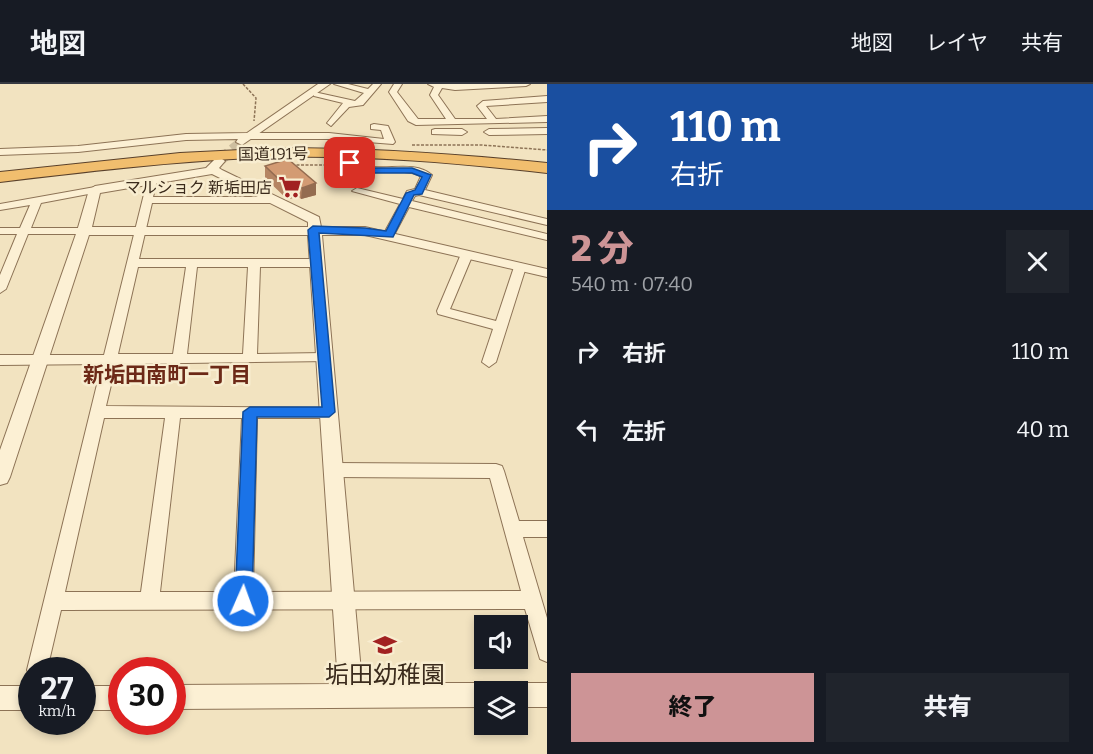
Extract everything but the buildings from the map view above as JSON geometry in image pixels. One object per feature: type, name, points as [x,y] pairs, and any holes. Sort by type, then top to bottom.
[{"type":"highway","name":"国道191号","points":[[0,169],[141,155],[255,148],[414,148],[547,160]]},
{"type":"highway","name":"国道191号","points":[[0,177],[146,160],[242,154],[310,153],[507,164],[547,170]]},
{"type":"highway","points":[[0,182],[146,160]]},
{"type":"street","points":[[249,136],[325,84]]},
{"type":"street","points":[[338,84],[371,89],[396,88],[411,119],[417,122],[547,119]]},
{"type":"street","points":[[452,122],[434,95],[436,85],[455,88],[526,84],[545,100]]},
{"type":"street","points":[[331,123],[346,105],[356,103],[371,89]]},
{"type":"street","points":[[317,94],[367,105],[370,110]]},
{"type":"street","points":[[494,122],[481,106],[483,104],[545,100]]},
{"type":"street","points":[[0,152],[78,149],[186,136],[249,136],[390,142],[385,128],[374,127]]},
{"type":"street","points":[[435,132],[547,131]]},
{"type":"street","points":[[348,160],[371,171],[408,170],[426,174],[419,192]]},
{"type":"street","points":[[0,207],[202,173],[217,164],[218,173],[314,220],[351,696]]},
{"type":"street","points":[[40,657],[152,180]]},
{"type":"street","points":[[0,477],[84,231],[95,190]]},
{"type":"street","points":[[389,235],[411,193],[419,192],[547,222]]},
{"type":"street","points":[[363,193],[547,237]]},
{"type":"street","points":[[0,289],[37,200]]},
{"type":"street","points":[[147,201],[273,200]]},
{"type":"street","points":[[0,231],[365,231],[547,273]]},
{"type":"street","points":[[467,254],[443,311],[501,327]]},
{"type":"street","points":[[133,263],[316,263]]},
{"type":"street","points":[[179,359],[192,263]]},
{"type":"street","points":[[250,358],[254,263]]},
{"type":"street","points":[[489,363],[520,267]]},
{"type":"street","points":[[0,360],[324,358]]},
{"type":"street","points":[[98,412],[329,412]]},
{"type":"street","points":[[148,602],[173,412]]},
{"type":"street","points":[[243,601],[250,412]]},
{"type":"street","points":[[334,470],[496,471],[547,652]]},
{"type":"street","points":[[511,529],[547,529]]},
{"type":"street","points":[[53,602],[533,600]]},
{"type":"street","points":[[186,697],[474,695]]},
{"type":"street","points":[[528,695],[547,695]]},
{"type":"street","points":[[0,699],[18,697]]},
{"type":"path","points":[[243,84],[256,98],[253,127],[249,136]]},
{"type":"path","points":[[414,148],[482,145],[547,150]]},
{"type":"path","points":[[287,165],[359,166]]},
{"type":"tunnel","points":[[220,160],[242,142]]},
{"type":"tunnel","points":[[333,142],[348,160]]},
{"type":"place","name":"マルショク 新垢田店","points":[[290,187]]},
{"type":"place","name":"垢田幼稚園","points":[[385,645]]},
{"type":"district","name":"新垢田南町一丁目","points":[[167,375]]},
{"type":"route","points":[[243,601],[250,412],[329,412],[313,230],[365,231],[389,235],[411,193],[419,192],[427,175],[412,171],[371,171],[350,163]]}]
